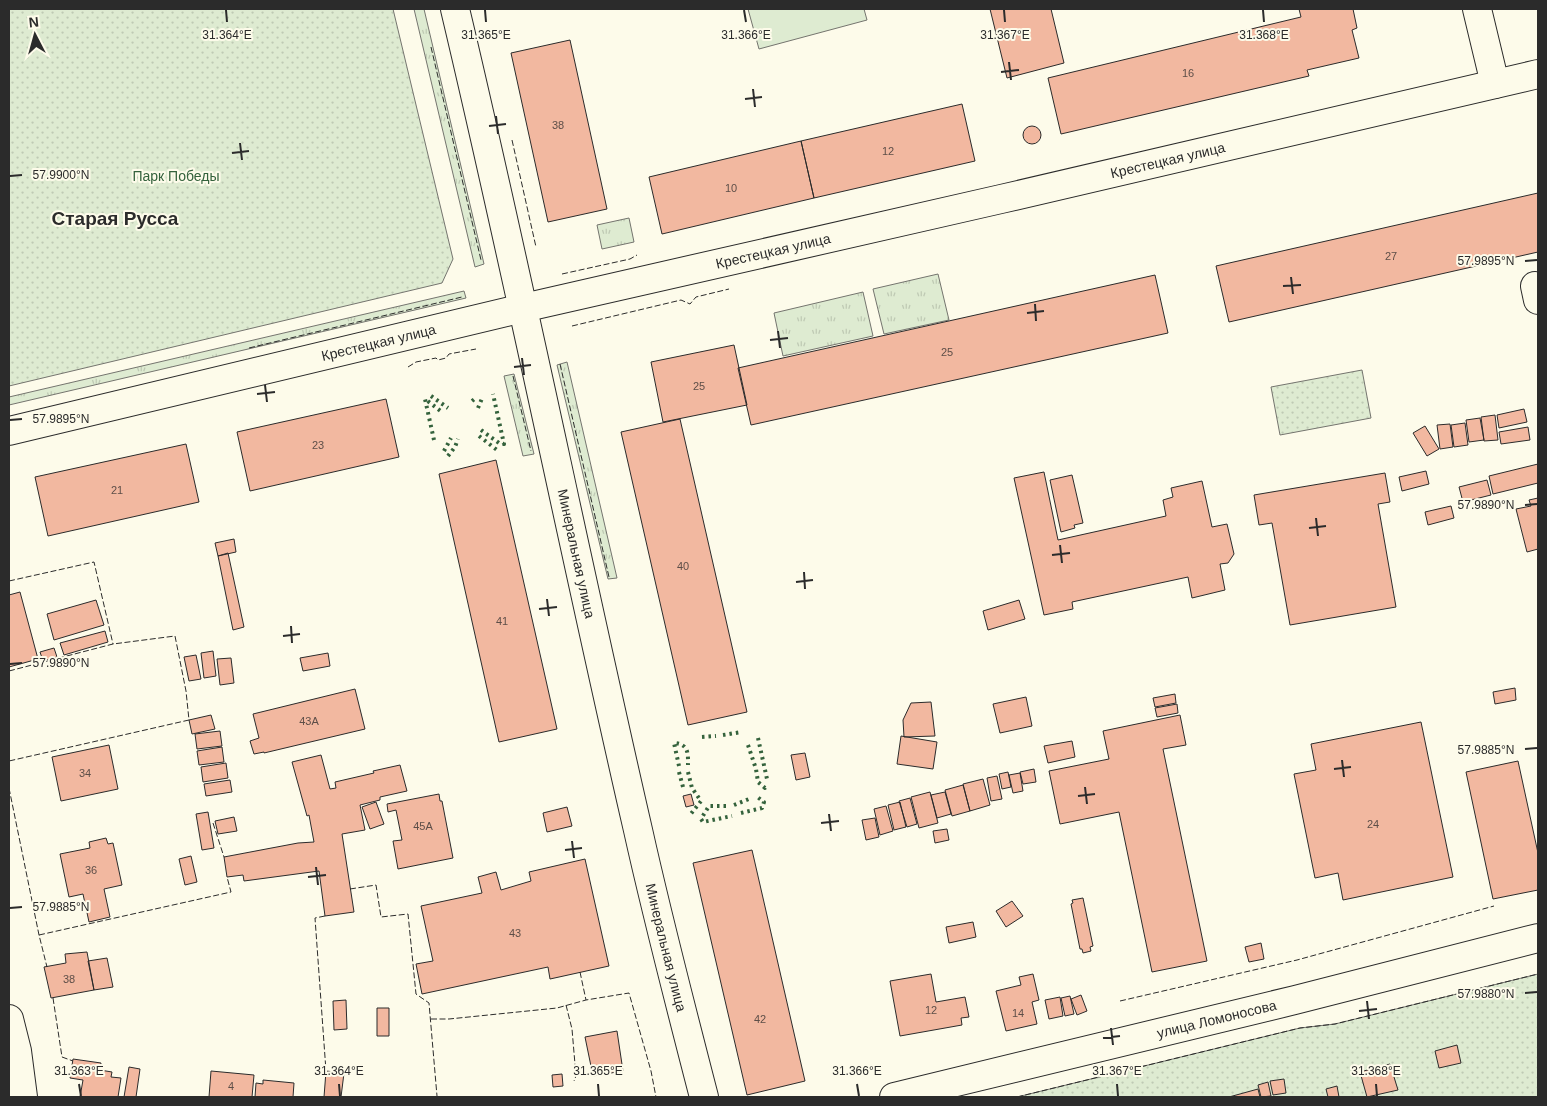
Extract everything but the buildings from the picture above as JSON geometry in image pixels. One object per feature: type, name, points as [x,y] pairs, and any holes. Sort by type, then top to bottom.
[{"type":"main road","name":"Минеральная улица","points":[[455,9],[514,264],[638,830],[704,1097]]},
{"type":"main road","points":[[1477,9],[1495,84]]},
{"type":"main road","name":"Крестецкая улица","points":[[9,431],[523,308],[1538,74]]},
{"type":"main road","name":"улица Ломоносова","points":[[894,1097],[1295,1000],[1538,938]]},
{"type":"main road","points":[[9,1018],[17,1051],[23,1097]]},
{"type":"green space","name":"Парк Победы","points":[[9,9],[393,9],[453,259],[442,283],[9,386]]},
{"type":"green space","points":[[414,9],[424,9],[484,264],[475,267]]},
{"type":"green space","points":[[748,9],[864,9],[867,20],[759,49]]},
{"type":"green space","points":[[629,218],[634,242],[602,249],[597,225]]},
{"type":"green space","points":[[938,274],[949,320],[884,334],[873,289]]},
{"type":"green space","points":[[464,291],[466,298],[9,405],[9,397]]},
{"type":"green space","points":[[863,292],[873,336],[783,356],[774,313]]},
{"type":"green space","points":[[567,362],[617,578],[608,579],[557,365]]},
{"type":"green space","points":[[1362,370],[1371,418],[1280,435],[1271,387]]},
{"type":"green space","points":[[514,374],[534,454],[523,456],[504,376]]},
{"type":"green space","points":[[1538,974],[1538,1097],[1017,1097],[1300,1028],[1335,1024]]},
{"type":"hedge","points":[[481,430],[499,443],[504,444],[493,394]]},
{"type":"hedge","points":[[431,396],[448,408]]},
{"type":"hedge","points":[[478,408],[483,396]]},
{"type":"hedge","points":[[472,401],[477,397]]},
{"type":"hedge","points":[[434,440],[425,399],[442,412]]},
{"type":"hedge","points":[[479,436],[497,450]]},
{"type":"hedge","points":[[444,451],[451,438]]},
{"type":"hedge","points":[[448,456],[458,439]]},
{"type":"hedge","points":[[723,735],[742,732]]},
{"type":"hedge","points":[[702,737],[716,736]]},
{"type":"hedge","points":[[758,738],[767,779]]},
{"type":"hedge","points":[[679,766],[674,743],[683,745],[687,750],[688,765]]},
{"type":"hedge","points":[[748,745],[758,782],[765,788],[767,785]]},
{"type":"hedge","points":[[679,772],[683,787]]},
{"type":"hedge","points":[[688,772],[692,788],[701,801],[690,815]]},
{"type":"hedge","points":[[741,813],[762,808],[764,802],[756,796]]},
{"type":"hedge","points":[[734,805],[749,799]]},
{"type":"hedge","points":[[726,806],[709,806],[701,819],[703,822],[732,816]]},
{"type":"fence","points":[[431,47],[481,260]]},
{"type":"fence","points":[[512,140],[536,247]]},
{"type":"fence","points":[[562,274],[630,259],[637,255]]},
{"type":"fence","points":[[572,326],[681,300],[690,304],[696,297],[729,289]]},
{"type":"fence","points":[[249,348],[462,297]]},
{"type":"fence","points":[[408,367],[416,362],[436,358],[438,360],[446,358],[449,354],[476,349]]},
{"type":"fence","points":[[560,364],[609,577]]},
{"type":"fence","points":[[513,376],[531,451]]},
{"type":"fence","points":[[9,581],[94,562],[113,644]]},
{"type":"fence","points":[[9,671],[113,644],[175,636],[186,691],[189,720],[9,761]]},
{"type":"fence","points":[[9,788],[47,967]]},
{"type":"fence","points":[[213,823],[224,857]]},
{"type":"fence","points":[[39,935],[231,892],[227,877]]},
{"type":"fence","points":[[350,889],[376,885],[381,917],[408,914],[416,994],[429,1003],[437,1096]]},
{"type":"fence","points":[[1120,1001],[1297,960],[1494,906]]},
{"type":"fence","points":[[325,916],[315,918],[326,1071]]},
{"type":"fence","points":[[580,972],[586,1000]]},
{"type":"fence","points":[[1017,1097],[1300,1028],[1335,1024],[1538,974]]},
{"type":"fence","points":[[431,1019],[449,1019],[557,1008],[586,1000],[629,993],[651,1071],[656,1097]]},
{"type":"fence","points":[[53,998],[62,1057],[73,1061]]},
{"type":"fence","points":[[566,1005],[572,1029],[576,1076],[574,1081]]},
{"type":"district","name":"Старая Русса","points":[[115,218]]}]
